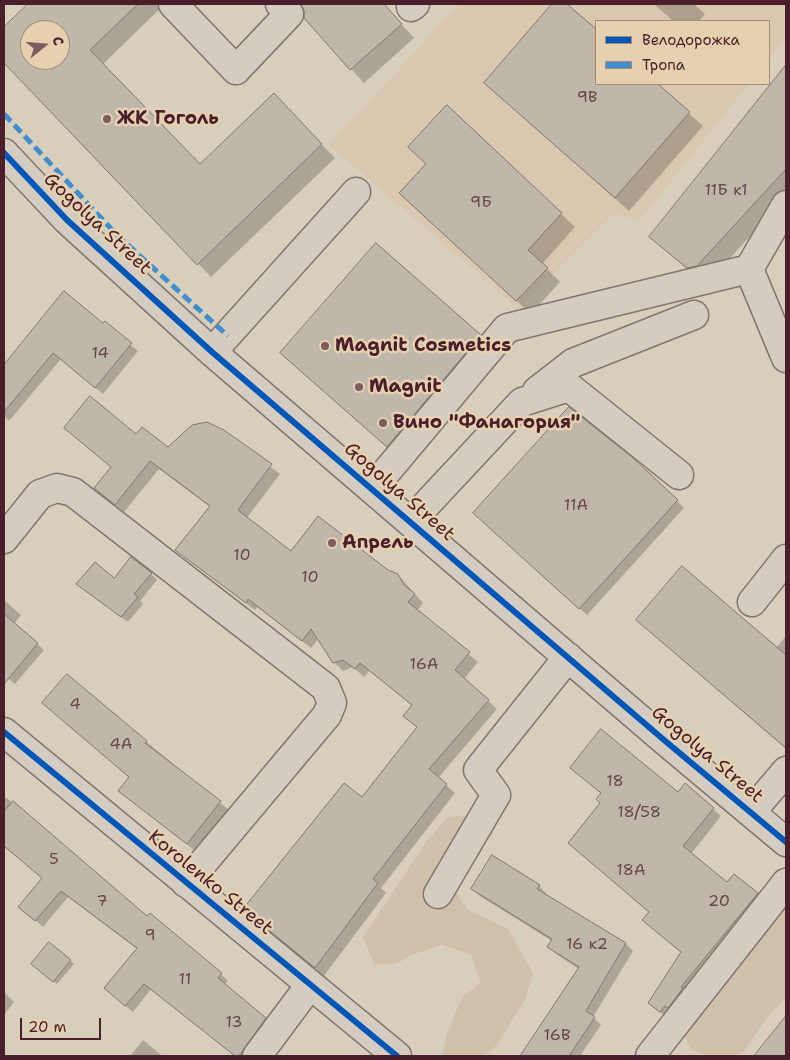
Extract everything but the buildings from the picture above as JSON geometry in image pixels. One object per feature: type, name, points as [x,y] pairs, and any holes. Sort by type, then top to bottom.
[{"type":"street","points":[[173,4],[236,70],[290,14],[280,4]]},
{"type":"street","name":"Gogolya Street","points":[[4,153],[67,220],[212,352],[786,842]]},
{"type":"street","points":[[212,352],[356,192]]},
{"type":"street","points":[[372,489],[507,328],[749,269],[786,205]]},
{"type":"street","points":[[749,269],[786,358]]},
{"type":"street","points":[[410,522],[522,402],[573,363],[694,315]]},
{"type":"street","points":[[522,402],[569,387],[679,475]]},
{"type":"street","points":[[4,538],[40,494],[57,488],[73,492],[326,688],[332,703],[327,715],[186,883]]},
{"type":"street","points":[[752,602],[786,559]]},
{"type":"street","points":[[438,894],[496,795],[478,770],[568,657]]},
{"type":"street","name":"Korolenko Street","points":[[4,732],[397,1056]]},
{"type":"street","points":[[752,812],[786,772]]},
{"type":"street","points":[[662,1052],[786,883]]},
{"type":"street","points":[[257,1056],[310,984]]},
{"type":"shaded area","points":[[459,4],[786,4],[786,37],[770,58],[770,20],[595,20],[595,85],[748,85],[638,222],[615,213],[519,309],[329,145]]},
{"type":"shaded area","points":[[479,814],[491,818],[493,835],[469,857],[457,893],[467,909],[508,929],[533,973],[525,1000],[496,1046],[484,1056],[442,1056],[448,1031],[462,997],[481,983],[471,955],[442,945],[414,954],[396,964],[374,964],[363,937],[426,842],[448,817]]},
{"type":"shaded area","points":[[786,911],[786,998],[769,1015],[744,1051],[735,1056],[708,1056],[692,1050],[685,1037],[697,1009],[720,991],[770,921]]},
{"type":"marked path","points":[[4,114],[117,235],[228,336]]},
{"type":"cycle path","points":[[4,153],[67,220],[212,352],[664,740],[786,842]]},
{"type":"cycle path","points":[[4,732],[397,1056]]},
{"type":"place","name":"ЖК Гоголь","points":[[107,119]]},
{"type":"place","name":"Magnit Cosmetics","points":[[325,346]]},
{"type":"place","name":"Magnit","points":[[359,387]]},
{"type":"place","name":"Вино \"Фанагория\"","points":[[383,423]]},
{"type":"place","name":"Апрель","points":[[332,543]]}]
